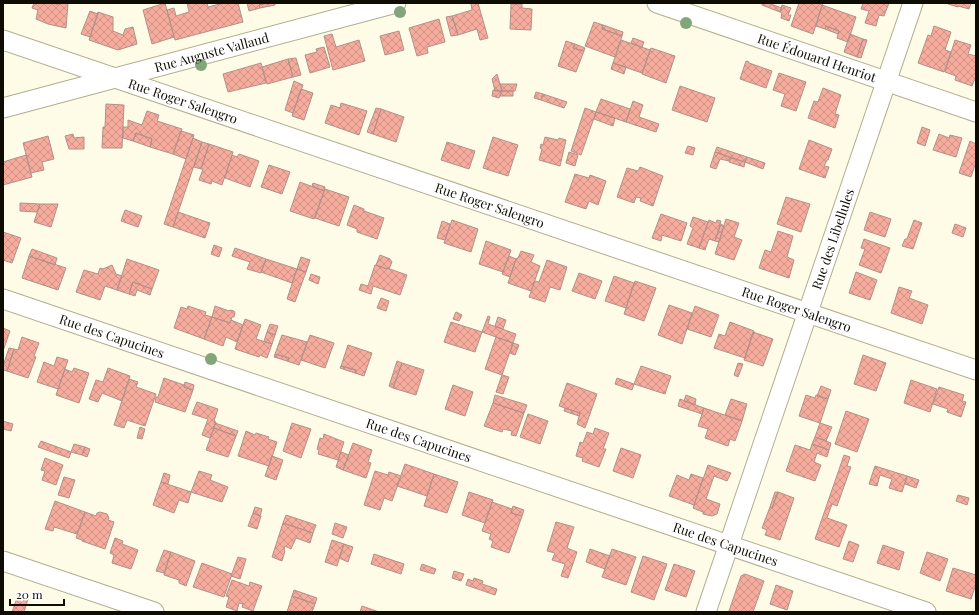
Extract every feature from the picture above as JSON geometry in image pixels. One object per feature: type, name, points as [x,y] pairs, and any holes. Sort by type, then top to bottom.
[{"type":"street","name":"Rue Auguste Vallaud","points":[[3,108],[396,3]]},
{"type":"street","name":"Rue Édouard Henriot","points":[[657,3],[976,112]]},
{"type":"street","name":"Rue des Libellules","points":[[706,612],[913,3]]},
{"type":"street","name":"Rue Roger Salengro","points":[[3,40],[976,370]]},
{"type":"street","name":"Rue des Capucines","points":[[3,300],[926,612]]},
{"type":"street","points":[[3,561],[154,612]]},
{"type":"building","points":[[34,3],[53,3],[58,5],[58,3],[68,3],[66,28],[48,24],[36,19],[38,10],[32,8]]},
{"type":"building","points":[[165,3],[174,37],[152,44],[143,10]]},
{"type":"building","points":[[187,3],[207,3],[208,7],[224,3],[238,3],[243,22],[175,40],[167,10],[174,8],[176,16],[189,12]]},
{"type":"building","points":[[247,3],[267,3],[259,5],[260,8],[249,11]]},
{"type":"building","points":[[275,3],[275,5],[260,8],[259,5]]},
{"type":"building","points":[[478,3],[488,38],[480,40],[477,29],[458,35],[452,16],[472,10],[471,4]]},
{"type":"building","points":[[762,3],[768,3],[782,8],[780,12],[762,5]]},
{"type":"building","points":[[799,3],[823,3],[813,34],[791,26]]},
{"type":"building","points":[[863,3],[889,3],[884,16],[879,15],[876,26],[865,23],[869,11],[861,9]]},
{"type":"building","points":[[948,3],[971,3],[969,9]]},
{"type":"building","points":[[511,4],[522,4],[522,8],[532,9],[531,30],[510,29]]},
{"type":"building","points":[[782,5],[791,8],[788,15],[791,15],[789,21],[781,18],[782,13],[780,12]]},
{"type":"building","points":[[822,5],[856,17],[848,42],[837,38],[839,31],[826,26],[825,29],[816,26]]},
{"type":"building","points":[[90,11],[98,14],[90,37],[81,34]]},
{"type":"building","points":[[98,12],[113,17],[113,31],[123,35],[125,29],[133,27],[137,44],[118,50],[89,40]]},
{"type":"building","points":[[452,16],[458,35],[451,36],[446,17]]},
{"type":"building","points":[[439,19],[445,42],[427,47],[428,53],[417,56],[409,28]]},
{"type":"building","points":[[594,22],[603,25],[602,29],[622,36],[615,57],[585,46]]},
{"type":"building","points":[[603,25],[623,32],[622,36],[602,29]]},
{"type":"building","points":[[826,26],[839,31],[838,34],[825,29]]},
{"type":"building","points":[[934,26],[951,32],[945,50],[951,52],[944,72],[918,63],[928,35],[931,36]]},
{"type":"building","points":[[399,31],[404,50],[385,55],[380,36]]},
{"type":"building","points":[[332,34],[336,47],[359,40],[365,61],[333,70],[324,36]]},
{"type":"building","points":[[850,34],[863,39],[857,57],[844,52]]},
{"type":"building","points":[[633,38],[644,42],[642,47],[631,43]]},
{"type":"building","points":[[863,39],[867,40],[861,58],[857,57]]},
{"type":"building","points":[[621,40],[650,50],[642,73],[613,63]]},
{"type":"building","points":[[955,40],[971,45],[968,54],[976,56],[976,76],[972,86],[955,80],[956,76],[945,72]]},
{"type":"building","points":[[566,41],[575,44],[573,48],[584,51],[576,72],[558,66]]},
{"type":"building","points":[[575,44],[585,48],[584,51],[573,48]]},
{"type":"building","points":[[324,47],[330,67],[310,73],[305,55],[317,52],[316,49]]},
{"type":"building","points":[[651,48],[675,56],[666,83],[642,74]]},
{"type":"building","points":[[296,58],[301,75],[293,77],[288,59]]},
{"type":"building","points":[[288,59],[293,77],[267,84],[262,67]]},
{"type":"building","points":[[746,61],[772,71],[766,88],[740,79]]},
{"type":"building","points":[[261,63],[266,83],[228,92],[223,74]]},
{"type":"building","points":[[613,63],[626,67],[624,74],[611,69]]},
{"type":"building","points":[[779,73],[806,82],[796,111],[781,106],[785,94],[773,90]]},
{"type":"building","points":[[497,74],[502,91],[495,91],[492,79]]},
{"type":"building","points":[[294,81],[303,85],[293,113],[285,110]]},
{"type":"building","points":[[500,84],[517,84],[515,91],[502,91]]},
{"type":"building","points":[[680,86],[715,98],[707,122],[672,110]]},
{"type":"building","points":[[823,88],[841,95],[835,114],[839,115],[835,128],[808,118],[814,101],[818,102]]},
{"type":"building","points":[[301,89],[313,93],[304,120],[292,116]]},
{"type":"building","points":[[493,90],[502,91],[499,98],[492,96]]},
{"type":"building","points":[[502,91],[513,91],[513,96],[500,96]]},
{"type":"building","points":[[536,92],[543,94],[541,100],[534,98]]},
{"type":"building","points":[[543,94],[567,102],[564,108],[541,100]]},
{"type":"building","points":[[601,99],[630,109],[626,122],[596,112]]},
{"type":"building","points":[[633,101],[643,105],[639,117],[659,124],[656,132],[626,122]]},
{"type":"building","points":[[341,103],[367,111],[359,135],[325,123],[331,105],[340,108]]},
{"type":"building","points":[[106,104],[124,105],[122,148],[102,148]]},
{"type":"building","points":[[376,108],[381,109],[373,134],[367,132]]},
{"type":"building","points":[[585,108],[596,112],[581,155],[571,151]]},
{"type":"building","points":[[381,109],[404,117],[396,142],[373,134]]},
{"type":"building","points":[[147,111],[159,115],[157,121],[182,129],[173,154],[150,147],[152,139],[136,133],[133,141],[123,138],[123,127],[128,127],[128,120],[142,125]]},
{"type":"building","points":[[596,112],[615,118],[613,126],[594,119]]},
{"type":"building","points":[[922,127],[930,130],[925,146],[917,143]]},
{"type":"building","points":[[181,131],[194,135],[186,159],[173,154]]},
{"type":"building","points":[[136,133],[152,139],[150,147],[133,141]]},
{"type":"building","points":[[73,134],[74,138],[84,137],[84,149],[69,149],[65,136]]},
{"type":"building","points":[[939,134],[949,138],[950,135],[962,138],[956,157],[933,150]]},
{"type":"building","points":[[48,136],[54,159],[42,162],[44,170],[31,173],[23,143]]},
{"type":"building","points":[[493,137],[518,145],[508,176],[483,168]]},
{"type":"building","points":[[545,137],[566,140],[560,166],[539,160],[542,149],[540,148],[541,144],[543,145]]},
{"type":"building","points":[[193,138],[202,142],[173,227],[164,224]]},
{"type":"building","points":[[809,140],[832,149],[824,166],[829,167],[825,178],[799,169]]},
{"type":"building","points":[[970,141],[976,144],[976,162],[971,177],[959,173]]},
{"type":"building","points":[[202,142],[209,144],[201,169],[194,167]]},
{"type":"building","points":[[447,142],[475,151],[469,169],[441,160]]},
{"type":"building","points":[[209,144],[233,152],[222,185],[212,181],[211,184],[199,180]]},
{"type":"building","points":[[688,146],[695,148],[693,155],[685,153]]},
{"type":"building","points":[[717,147],[747,157],[745,162],[715,152]]},
{"type":"building","points":[[569,152],[578,155],[575,166],[566,163]]},
{"type":"building","points":[[715,152],[731,158],[729,161],[720,159],[716,169],[710,167]]},
{"type":"building","points":[[239,154],[259,161],[250,187],[225,178],[232,155],[237,157]]},
{"type":"building","points":[[26,155],[32,177],[3,185],[3,162]]},
{"type":"building","points":[[747,157],[765,163],[763,169],[745,162]]},
{"type":"building","points":[[731,158],[745,162],[744,167],[729,162]]},
{"type":"building","points":[[269,165],[290,172],[282,194],[261,187]]},
{"type":"building","points":[[640,167],[663,176],[653,206],[640,201],[641,198],[636,197],[634,203],[617,197],[627,168],[638,171]]},
{"type":"building","points":[[575,174],[589,178],[590,175],[606,181],[598,205],[589,201],[586,209],[565,202]]},
{"type":"building","points":[[300,182],[324,191],[314,219],[290,211]]},
{"type":"building","points":[[313,183],[325,187],[324,191],[312,186]]},
{"type":"building","points":[[325,189],[349,197],[339,226],[315,218]]},
{"type":"building","points":[[786,197],[810,204],[801,232],[777,224]]},
{"type":"building","points":[[20,203],[40,204],[37,212],[20,211]]},
{"type":"building","points":[[40,204],[58,204],[51,227],[34,222]]},
{"type":"building","points":[[354,205],[364,209],[364,211],[384,218],[377,239],[357,232],[357,229],[347,225]]},
{"type":"building","points":[[125,210],[142,216],[138,227],[121,221]]},
{"type":"building","points":[[178,212],[210,223],[205,238],[173,227]]},
{"type":"building","points":[[870,212],[891,219],[885,237],[864,230]]},
{"type":"building","points":[[661,214],[687,223],[681,241],[662,235],[661,241],[652,238]]},
{"type":"building","points":[[693,217],[708,222],[699,248],[687,244],[693,228],[690,226]]},
{"type":"building","points":[[726,219],[739,223],[734,237],[742,240],[734,260],[715,254]]},
{"type":"building","points":[[452,220],[478,229],[471,252],[444,243]]},
{"type":"building","points":[[709,220],[716,223],[717,220],[721,221],[715,241],[709,239],[705,250],[699,248]]},
{"type":"building","points":[[914,220],[922,223],[913,249],[902,246],[905,239],[907,239]]},
{"type":"building","points":[[442,221],[450,224],[445,240],[437,238]]},
{"type":"building","points":[[721,224],[724,226],[719,242],[715,241]]},
{"type":"building","points":[[955,224],[966,228],[963,237],[952,233]]},
{"type":"building","points":[[778,231],[793,236],[787,257],[794,260],[789,278],[759,268],[765,250],[771,252]]},
{"type":"building","points":[[3,232],[21,238],[12,263],[3,260]]},
{"type":"building","points":[[864,239],[890,248],[881,273],[859,265],[865,249],[861,248]]},
{"type":"building","points":[[486,241],[511,250],[503,272],[479,264]]},
{"type":"building","points":[[214,245],[222,248],[219,257],[211,254]]},
{"type":"building","points":[[235,248],[266,259],[261,273],[247,269],[250,262],[232,256]]},
{"type":"building","points":[[32,249],[57,258],[55,265],[29,256]]},
{"type":"building","points":[[521,251],[534,255],[531,262],[540,266],[531,291],[508,283],[516,259]]},
{"type":"building","points":[[380,255],[390,259],[392,262],[389,269],[376,265]]},
{"type":"building","points":[[29,256],[66,268],[58,290],[22,278]]},
{"type":"building","points":[[509,256],[516,259],[510,277],[502,274]]},
{"type":"building","points":[[301,257],[310,260],[306,272],[297,269]]},
{"type":"building","points":[[127,259],[159,270],[152,289],[133,282],[129,294],[117,290]]},
{"type":"building","points":[[266,259],[297,269],[292,283],[261,272]]},
{"type":"building","points":[[547,260],[567,267],[560,290],[550,287],[545,302],[529,297],[535,281],[539,282]]},
{"type":"building","points":[[112,265],[116,274],[122,276],[117,290],[105,286],[100,300],[76,292],[84,270],[98,274],[100,268],[103,269]]},
{"type":"building","points":[[375,265],[407,275],[400,295],[373,286],[371,294],[359,290],[361,284],[368,286]]},
{"type":"building","points":[[297,269],[306,272],[295,302],[287,299]]},
{"type":"building","points":[[856,272],[877,280],[870,300],[849,293]]},
{"type":"building","points":[[579,273],[602,281],[595,299],[572,291]]},
{"type":"building","points":[[311,274],[320,277],[318,284],[309,280]]},
{"type":"building","points":[[614,276],[634,283],[626,308],[605,301]]},
{"type":"building","points":[[635,281],[656,288],[644,321],[624,314]]},
{"type":"building","points":[[133,282],[152,289],[150,295],[137,290],[135,296],[129,294]]},
{"type":"building","points":[[899,287],[912,291],[909,298],[928,305],[922,324],[891,313]]},
{"type":"building","points":[[381,298],[389,301],[386,311],[377,308]]},
{"type":"building","points":[[669,305],[692,313],[682,344],[658,335]]},
{"type":"building","points":[[188,306],[206,312],[205,315],[212,317],[204,339],[174,328],[181,307],[187,309]]},
{"type":"building","points":[[215,306],[229,311],[234,311],[234,317],[232,317],[230,323],[212,317]]},
{"type":"building","points":[[695,306],[719,315],[711,337],[687,329]]},
{"type":"building","points":[[456,312],[462,315],[459,321],[453,319]]},
{"type":"building","points":[[488,316],[490,317],[488,324],[516,334],[513,343],[482,332]]},
{"type":"building","points":[[212,317],[230,323],[231,320],[243,325],[237,342],[226,337],[223,346],[204,339]]},
{"type":"building","points":[[498,317],[506,320],[503,329],[495,326]]},
{"type":"building","points":[[245,319],[261,325],[256,339],[272,344],[267,358],[260,355],[259,357],[235,349]]},
{"type":"building","points":[[451,322],[482,332],[475,352],[444,342]]},
{"type":"building","points":[[730,322],[754,331],[745,358],[714,348],[719,334],[725,336]]},
{"type":"building","points":[[270,324],[278,326],[275,335],[267,332]]},
{"type":"building","points":[[3,328],[10,331],[3,351]]},
{"type":"building","points":[[267,332],[275,335],[272,344],[264,341]]},
{"type":"building","points":[[753,332],[773,339],[763,366],[744,360]]},
{"type":"building","points":[[282,335],[307,342],[299,365],[287,361],[289,358],[275,354]]},
{"type":"building","points":[[310,335],[334,343],[325,368],[301,360]]},
{"type":"building","points":[[22,337],[39,343],[34,356],[36,357],[28,378],[7,371],[14,349],[18,350]]},
{"type":"building","points":[[496,337],[513,343],[502,375],[485,369]]},
{"type":"building","points":[[513,343],[519,345],[515,355],[510,353]]},
{"type":"building","points":[[348,345],[372,353],[364,376],[355,373],[356,370],[341,366]]},
{"type":"building","points":[[9,348],[14,349],[7,371],[3,370],[3,366]]},
{"type":"building","points":[[275,354],[289,358],[287,361],[274,357]]},
{"type":"building","points":[[863,355],[886,363],[876,391],[854,384]]},
{"type":"building","points":[[57,357],[68,360],[58,389],[37,382],[44,362],[54,366]]},
{"type":"building","points":[[397,361],[402,363],[393,388],[389,386]]},
{"type":"building","points":[[402,363],[424,370],[416,395],[393,388]]},
{"type":"building","points":[[738,363],[743,364],[738,377],[734,375]]},
{"type":"building","points":[[341,366],[356,370],[355,373],[340,368]]},
{"type":"building","points":[[641,366],[671,376],[665,394],[634,384]]},
{"type":"building","points":[[74,368],[89,373],[79,403],[56,395],[65,369],[72,372]]},
{"type":"building","points":[[108,368],[130,376],[122,401],[102,393],[98,402],[89,399],[96,380],[103,382]]},
{"type":"building","points":[[502,375],[509,377],[503,394],[496,392]]},
{"type":"building","points":[[164,378],[193,390],[185,412],[155,402]]},
{"type":"building","points":[[617,378],[634,384],[632,390],[615,384]]},
{"type":"building","points":[[129,379],[138,382],[136,387],[156,394],[145,426],[127,420],[124,428],[114,425]]},
{"type":"building","points":[[911,380],[937,389],[930,412],[904,403]]},
{"type":"building","points":[[185,382],[194,385],[193,390],[184,387]]},
{"type":"building","points":[[567,383],[597,394],[585,428],[577,424],[580,413],[559,406]]},
{"type":"building","points":[[453,385],[473,392],[465,416],[445,409]]},
{"type":"building","points":[[821,386],[831,390],[828,399],[817,396]]},
{"type":"building","points":[[939,387],[964,395],[962,401],[966,402],[961,417],[947,412],[948,409],[933,404]]},
{"type":"building","points":[[495,395],[527,405],[524,413],[493,403]]},
{"type":"building","points":[[686,395],[696,399],[695,405],[684,401]]},
{"type":"building","points":[[806,395],[815,398],[816,395],[828,399],[820,423],[799,416]]},
{"type":"building","points":[[680,399],[704,408],[702,414],[678,406]]},
{"type":"building","points":[[731,399],[747,404],[742,421],[725,415]]},
{"type":"building","points":[[197,402],[218,409],[214,421],[216,422],[210,438],[202,435],[208,419],[192,414]]},
{"type":"building","points":[[493,403],[524,413],[516,436],[511,435],[512,431],[503,429],[502,432],[484,426]]},
{"type":"building","points":[[565,408],[580,413],[579,416],[564,411]]},
{"type":"building","points":[[704,408],[742,421],[735,441],[730,439],[728,446],[705,438],[708,429],[698,426]]},
{"type":"building","points":[[846,411],[869,419],[857,452],[835,444]]},
{"type":"building","points":[[528,414],[548,421],[540,444],[520,437]]},
{"type":"building","points":[[3,421],[13,424],[11,431],[3,429]]},
{"type":"building","points":[[215,423],[238,431],[236,436],[214,428]]},
{"type":"building","points":[[292,423],[311,429],[301,458],[283,451]]},
{"type":"building","points":[[820,423],[832,427],[826,441],[815,437]]},
{"type":"building","points":[[140,427],[145,429],[142,439],[137,438]]},
{"type":"building","points":[[214,428],[236,436],[228,457],[206,450]]},
{"type":"building","points":[[595,428],[609,433],[603,449],[606,449],[599,467],[582,461],[583,458],[576,456],[580,442],[583,443],[587,432],[593,434]]},
{"type":"building","points":[[246,431],[255,435],[256,433],[269,437],[268,439],[277,442],[269,466],[238,456]]},
{"type":"building","points":[[324,434],[344,442],[338,460],[318,454],[319,450],[317,449],[320,438],[323,439]]},
{"type":"building","points":[[815,437],[831,443],[829,450],[812,444]]},
{"type":"building","points":[[41,441],[71,452],[69,458],[38,447]]},
{"type":"building","points":[[353,443],[372,450],[368,462],[371,463],[366,478],[343,470]]},
{"type":"building","points":[[74,444],[85,447],[82,455],[71,452]]},
{"type":"building","points":[[812,444],[829,450],[827,457],[817,453],[814,462],[821,465],[815,481],[786,471],[795,445],[810,450]]},
{"type":"building","points":[[85,447],[90,449],[87,457],[82,455]]},
{"type":"building","points":[[621,448],[641,455],[633,478],[613,471]]},
{"type":"building","points":[[341,452],[349,455],[343,470],[336,467]]},
{"type":"building","points":[[844,455],[850,457],[847,466],[851,467],[837,506],[832,504],[827,518],[847,525],[839,547],[815,539]]},
{"type":"building","points":[[272,456],[283,460],[276,480],[265,476]]},
{"type":"building","points":[[45,458],[63,465],[56,485],[42,480],[45,471],[41,470]]},
{"type":"building","points":[[405,464],[434,474],[427,496],[397,486]]},
{"type":"building","points":[[708,465],[731,473],[727,481],[714,476],[706,499],[720,504],[717,514],[712,516],[703,514],[703,512],[693,508]]},
{"type":"building","points":[[875,466],[907,476],[902,492],[889,488],[892,479],[880,475],[877,486],[869,484]]},
{"type":"building","points":[[199,471],[212,475],[210,480],[228,487],[222,502],[191,492]]},
{"type":"building","points":[[375,471],[388,475],[389,472],[401,476],[392,501],[384,498],[380,510],[364,505]]},
{"type":"building","points":[[164,473],[170,475],[168,484],[161,482]]},
{"type":"building","points":[[434,474],[458,482],[447,513],[424,506]]},
{"type":"building","points":[[691,474],[703,478],[694,505],[669,496],[677,475],[689,480]]},
{"type":"building","points":[[907,476],[919,480],[916,488],[905,484]]},
{"type":"building","points":[[64,477],[75,480],[69,498],[58,495]]},
{"type":"building","points":[[161,482],[191,492],[188,503],[179,500],[174,513],[153,505]]},
{"type":"building","points":[[469,492],[493,500],[485,523],[462,515]]},
{"type":"building","points":[[775,492],[778,492],[772,508],[770,507]]},
{"type":"building","points":[[778,492],[794,498],[780,540],[765,535],[767,530],[762,528],[770,507],[772,508]]},
{"type":"building","points":[[958,495],[969,498],[967,505],[956,501]]},
{"type":"building","points":[[55,501],[85,512],[77,534],[54,527],[53,531],[45,529]]},
{"type":"building","points":[[492,502],[512,509],[511,513],[522,516],[509,553],[491,547],[493,541],[489,539],[491,534],[482,531]]},
{"type":"building","points":[[513,506],[524,510],[522,516],[511,513]]},
{"type":"building","points":[[255,507],[262,509],[260,516],[253,513]]},
{"type":"building","points":[[85,512],[96,516],[97,513],[100,512],[107,514],[109,518],[108,520],[114,522],[105,549],[76,538]]},
{"type":"building","points":[[253,513],[261,516],[257,529],[248,526]]},
{"type":"building","points":[[286,515],[316,525],[313,533],[283,523]]},
{"type":"building","points":[[556,522],[574,527],[567,548],[577,552],[568,578],[561,576],[565,564],[552,560],[555,553],[547,551]]},
{"type":"building","points":[[283,523],[313,533],[310,543],[296,538],[291,549],[285,546],[282,561],[272,557]]},
{"type":"building","points":[[335,523],[347,527],[343,538],[332,534]]},
{"type":"building","points":[[115,538],[123,541],[122,544],[138,550],[131,569],[112,563],[114,555],[110,553]]},
{"type":"building","points":[[332,540],[344,544],[337,566],[325,562]]},
{"type":"building","points":[[849,541],[859,545],[853,562],[843,559]]},
{"type":"building","points":[[344,544],[353,547],[348,562],[339,558]]},
{"type":"building","points":[[883,545],[904,552],[899,570],[877,563]]},
{"type":"building","points":[[590,549],[610,556],[605,569],[586,562]]},
{"type":"building","points":[[612,549],[636,557],[626,585],[602,577]]},
{"type":"building","points":[[164,550],[171,552],[164,573],[156,571]]},
{"type":"building","points":[[171,552],[195,561],[186,586],[179,583],[179,580],[164,575]]},
{"type":"building","points":[[927,552],[948,559],[940,581],[920,573]]},
{"type":"building","points":[[374,554],[404,564],[401,574],[371,564]]},
{"type":"building","points":[[643,556],[667,564],[654,600],[631,592]]},
{"type":"building","points":[[238,557],[246,559],[240,579],[231,576]]},
{"type":"building","points":[[202,563],[232,574],[224,597],[193,587]]},
{"type":"building","points":[[422,564],[436,569],[434,574],[420,570]]},
{"type":"building","points":[[674,564],[695,571],[686,597],[665,590]]},
{"type":"building","points":[[953,568],[976,575],[976,584],[971,599],[946,591]]},
{"type":"building","points":[[454,571],[464,574],[461,581],[452,578]]},
{"type":"building","points":[[745,574],[764,581],[753,612],[729,611],[741,576]]},
{"type":"building","points":[[474,578],[483,581],[482,584],[497,589],[495,595],[466,585],[468,579],[473,581]]},
{"type":"building","points":[[232,580],[249,586],[250,582],[262,586],[253,611],[242,607],[243,604],[239,603],[237,611],[226,607],[229,597],[226,596]]},
{"type":"building","points":[[776,585],[793,591],[787,610],[770,604]]},
{"type":"building","points":[[294,590],[317,598],[315,604],[292,596]]},
{"type":"building","points":[[18,595],[28,599],[24,612],[12,612]]},
{"type":"building","points":[[292,596],[315,604],[312,612],[287,612]]},
{"type":"building","points":[[362,606],[379,612],[360,612]]}]
